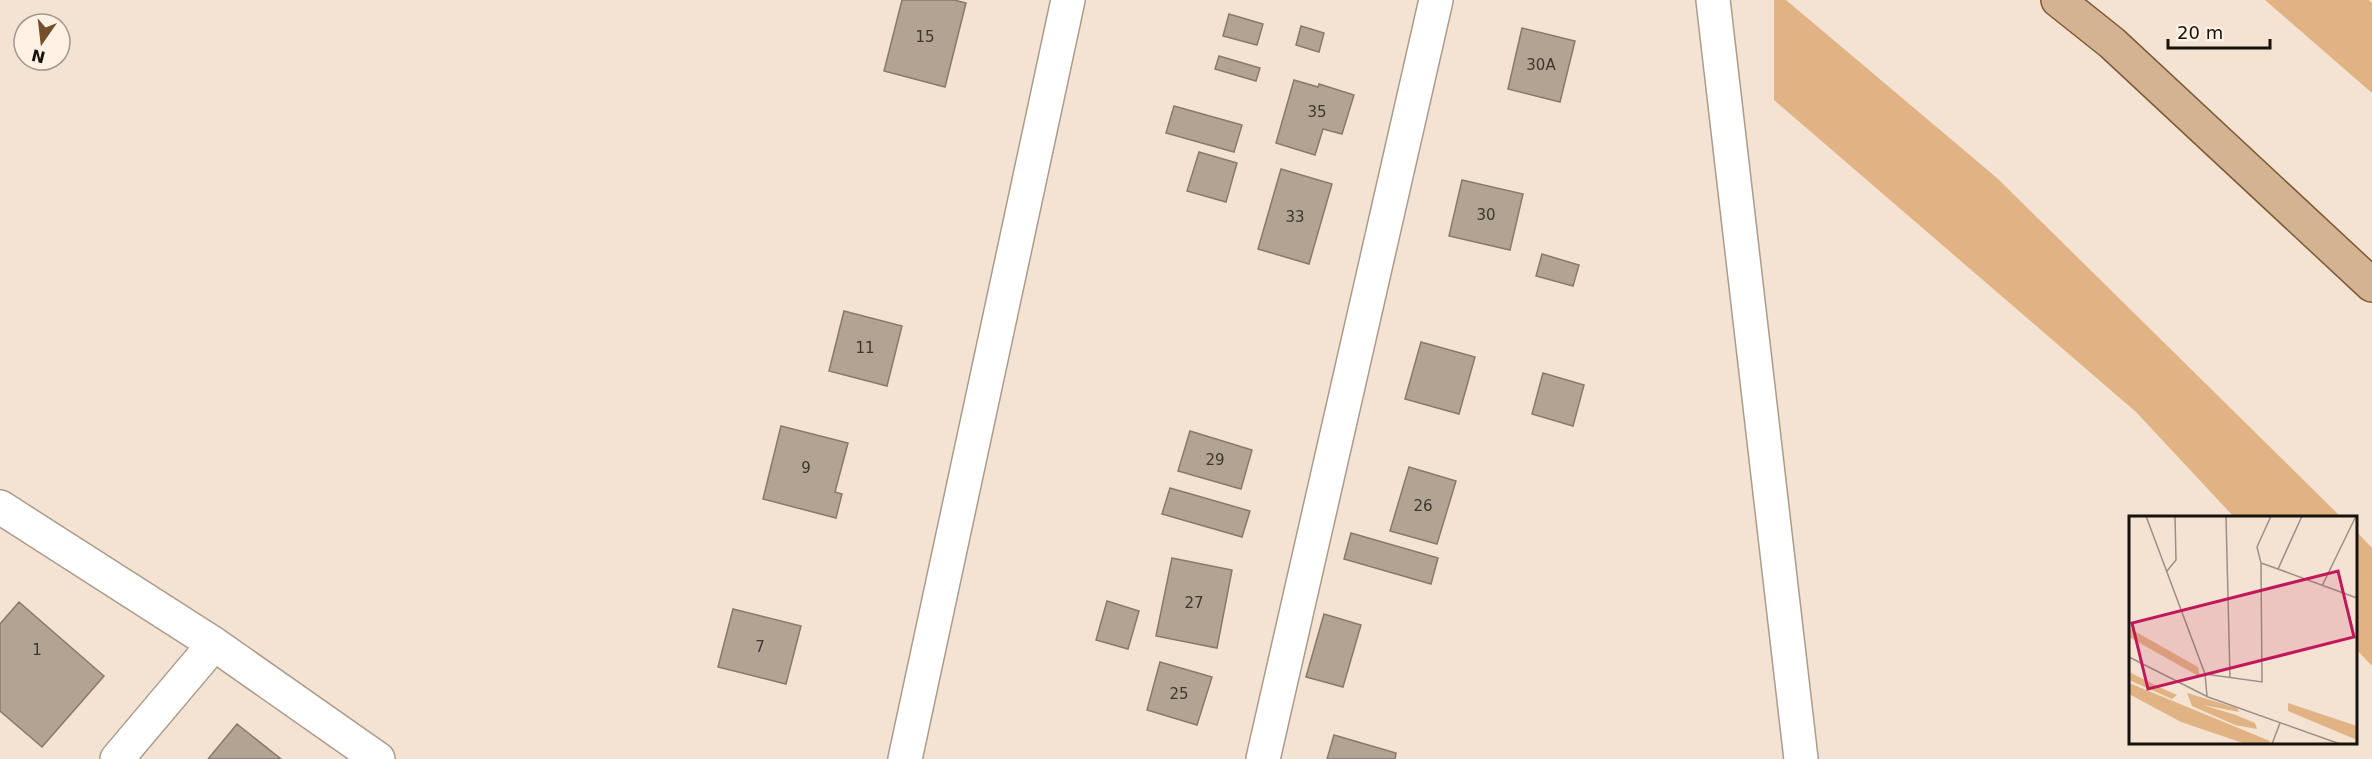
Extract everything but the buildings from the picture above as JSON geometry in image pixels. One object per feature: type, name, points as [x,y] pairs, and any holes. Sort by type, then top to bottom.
[{"type":"main road","points":[[2058,0],[2112,43],[2372,285]]},
{"type":"street","points":[[905,759],[1068,0]]},
{"type":"street","points":[[1263,759],[1436,0]]},
{"type":"street","points":[[1713,0],[1801,759]]},
{"type":"street","points":[[0,507],[214,644],[378,759]]},
{"type":"street","points":[[117,759],[214,644]]},
{"type":"shaded area","points":[[1774,0],[1786,0],[1997,178],[2340,516],[2233,516],[2136,412],[1774,100]]},
{"type":"shaded area","points":[[2265,0],[2369,0],[2372,3],[2372,93]]},
{"type":"shaded area","points":[[2357,532],[2372,548],[2372,666],[2357,650]]}]
